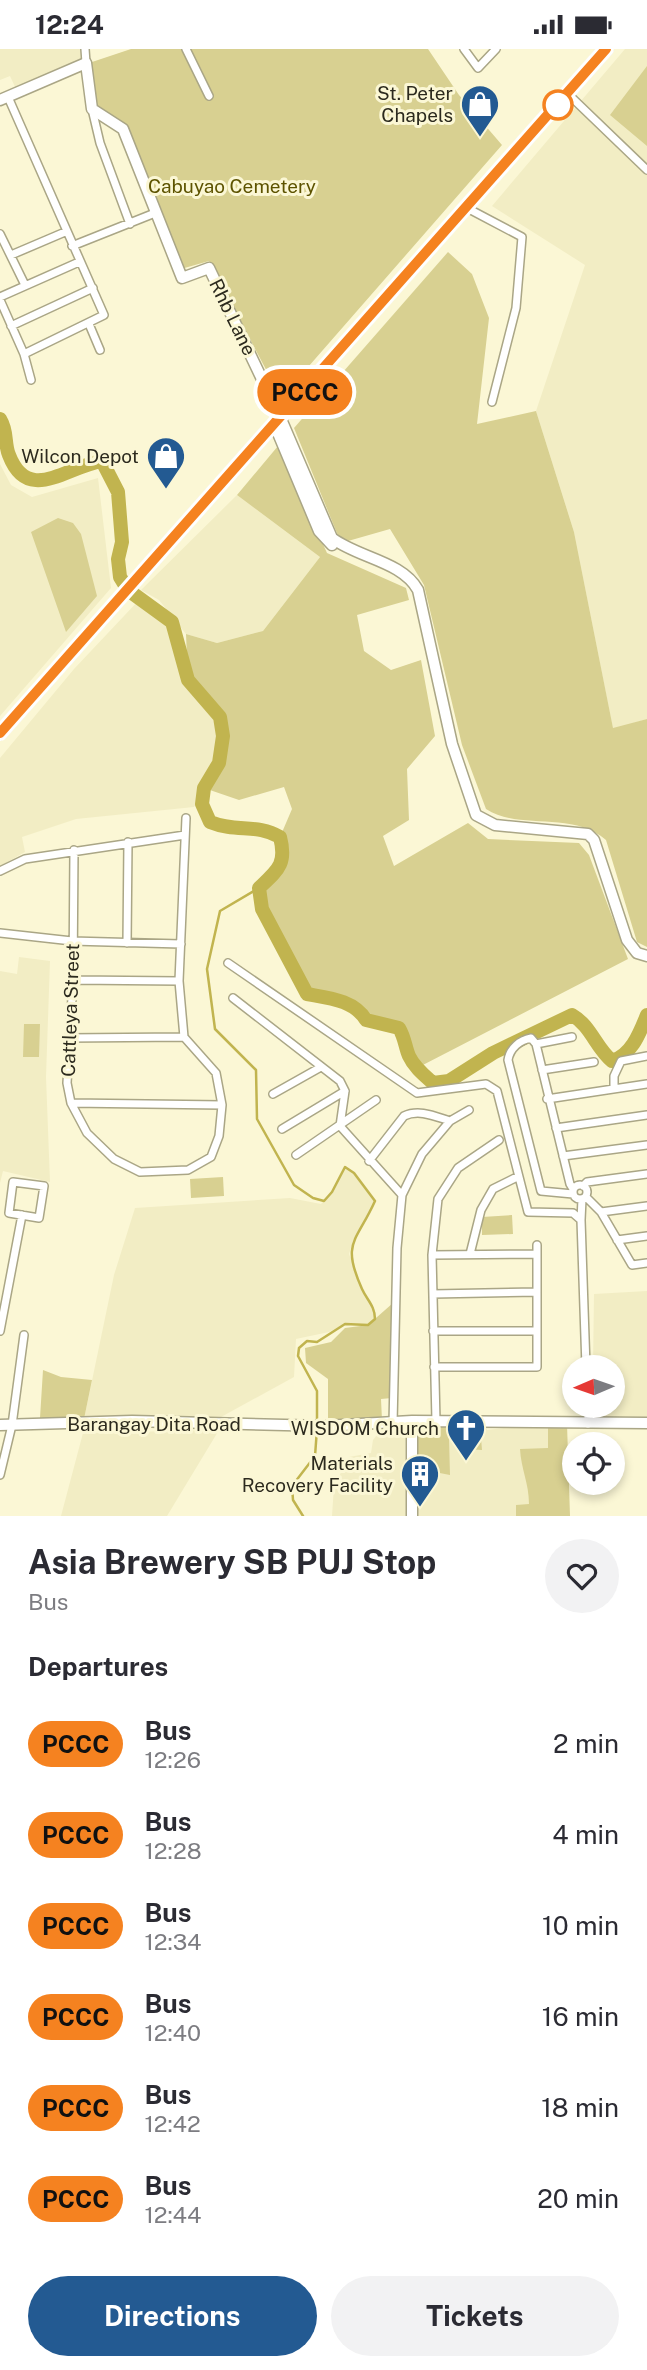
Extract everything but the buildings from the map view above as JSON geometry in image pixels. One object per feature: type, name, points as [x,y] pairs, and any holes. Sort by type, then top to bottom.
[{"type":"highway","points":[[0,733],[278,423],[606,49]]},
{"type":"street","points":[[85,49],[92,109],[100,143],[130,224]]},
{"type":"street","points":[[186,49],[209,96]]},
{"type":"street","points":[[464,49],[478,68],[496,49]]},
{"type":"street","points":[[24,354],[104,315],[4,98],[86,63]]},
{"type":"street","points":[[567,93],[647,170]]},
{"type":"street","name":"Rhb Lane","points":[[92,109],[123,129],[182,278],[209,268],[278,423]]},
{"type":"street","points":[[467,208],[522,237],[516,308],[492,402]]},
{"type":"street","points":[[72,246],[155,213]]},
{"type":"street","points":[[11,255],[65,232]]},
{"type":"street","points":[[0,234],[24,285]]},
{"type":"street","points":[[31,380],[24,354],[0,298],[79,262]]},
{"type":"street","points":[[11,326],[93,288]]},
{"type":"street","points":[[89,324],[100,350]]},
{"type":"street","points":[[278,423],[332,538],[345,548],[412,579],[418,590],[452,744],[476,814],[495,825],[580,831],[594,840],[627,940],[637,953],[647,955]]},
{"type":"street","points":[[68,1038],[184,1037],[179,981],[186,818]]},
{"type":"street","points":[[0,871],[25,859],[185,835]]},
{"type":"street","points":[[127,943],[128,842]]},
{"type":"street","name":"Cattleya Street","points":[[74,851],[73,980],[67,1083],[71,1103],[88,1133],[114,1159],[139,1172],[188,1170],[211,1157],[219,1136],[222,1105],[216,1073],[184,1037]]},
{"type":"street","points":[[0,933],[72,941],[181,944]]},
{"type":"street","points":[[228,963],[417,1093],[486,1084],[493,1086],[497,1091],[528,1212],[573,1213],[581,1220]]},
{"type":"street","points":[[73,980],[179,981]]},
{"type":"street","points":[[233,998],[340,1081],[345,1091],[340,1126],[402,1195]]},
{"type":"street","points":[[536,1044],[572,1037]]},
{"type":"street","points":[[586,1355],[578,1195],[563,1156],[547,1099],[536,1044],[531,1038],[527,1039],[511,1049],[508,1060],[541,1191],[578,1195],[601,1212],[632,1265],[647,1263]]},
{"type":"street","points":[[614,1088],[614,1076],[621,1061],[647,1056]]},
{"type":"street","points":[[542,1070],[594,1062]]},
{"type":"street","points":[[273,1094],[321,1067]]},
{"type":"street","points":[[547,1099],[647,1084]]},
{"type":"street","points":[[282,1129],[345,1091]]},
{"type":"street","points":[[296,1155],[376,1100]]},
{"type":"street","points":[[71,1103],[222,1105]]},
{"type":"street","points":[[393,1423],[397,1248],[402,1195],[422,1154],[450,1121],[469,1110]]},
{"type":"street","points":[[369,1161],[404,1116],[417,1112],[450,1121]]},
{"type":"street","points":[[556,1128],[647,1115]]},
{"type":"street","points":[[436,1421],[432,1255],[438,1199],[458,1168],[499,1140]]},
{"type":"street","points":[[563,1156],[647,1145]]},
{"type":"street","points":[[573,1213],[578,1195],[587,1182],[647,1174]]},
{"type":"street","points":[[471,1254],[481,1210],[492,1189],[517,1177]]},
{"type":"street","points":[[13,1182],[44,1186],[39,1218],[22,1215],[9,1213],[13,1182]]},
{"type":"street","points":[[601,1212],[647,1206]]},
{"type":"street","points":[[0,1331],[22,1215]]},
{"type":"street","points":[[617,1240],[647,1236]]},
{"type":"street","points":[[434,1367],[537,1367],[537,1245]]},
{"type":"street","points":[[432,1255],[536,1254]]},
{"type":"street","points":[[433,1294],[537,1291]]},
{"type":"street","points":[[433,1331],[536,1331]]},
{"type":"street","points":[[0,1475],[6,1425],[24,1335]]},
{"type":"street","points":[[588,1418],[588,1424]]},
{"type":"street","name":"Barangay Dita Road","points":[[6,1425],[132,1421],[325,1426],[412,1421],[647,1423]]},
{"type":"street","points":[[412,1421],[412,1516]]},
{"type":"shaded area","points":[[0,49],[81,49],[82,63],[17,91],[10,76],[0,80]]},
{"type":"shaded area","points":[[625,49],[647,49],[647,719],[613,729],[574,532],[536,411],[585,265],[492,206]]},
{"type":"shaded area","points":[[0,464],[11,485],[32,497],[98,478],[111,588],[0,716]]},
{"type":"shaded area","points":[[237,495],[320,557],[263,631],[217,643],[186,634],[159,600],[141,590]]},
{"type":"shaded area","points":[[140,599],[172,622],[188,680],[220,717],[223,736],[219,763],[194,807],[76,819],[22,837],[25,852],[0,866],[0,758],[74,669]]},
{"type":"shaded area","points":[[19,957],[50,961],[46,1077],[50,1182],[3,1171],[0,1183],[0,971],[17,974]]},
{"type":"shaded area","points":[[345,1167],[354,1173],[375,1201],[353,1241],[349,1254],[363,1292],[375,1310],[375,1319],[368,1325],[345,1324],[329,1332],[296,1339],[294,1377],[221,1417],[84,1419],[114,1275],[135,1208],[290,1198],[321,1204],[332,1192]]},
{"type":"shaded area","points":[[647,1291],[647,1428],[593,1429],[593,1418],[625,1418],[625,1355],[593,1355],[594,1294]]},
{"type":"shaded area","points":[[548,1423],[562,1482],[562,1495],[565,1495],[570,1516],[414,1516],[414,1424],[485,1426],[487,1430]]},
{"type":"shaded area","points":[[405,1428],[406,1516],[332,1516],[334,1486],[349,1457],[371,1453],[373,1440],[381,1430]]},
{"type":"shaded area","points":[[219,1430],[167,1516],[61,1516],[83,1433]]},
{"type":"green space","name":"Cabuyao Cemetery","points":[[131,49],[428,49],[459,95],[502,145],[281,398],[209,261],[181,269],[124,124],[96,107],[89,63]]},
{"type":"green space","points":[[647,66],[647,146],[610,115]]},
{"type":"green space","points":[[448,252],[472,274],[489,318],[477,424],[536,411],[574,532],[613,728],[647,719],[647,947],[637,942],[606,840],[577,826],[514,819],[486,809],[462,745],[424,585],[390,529],[341,543],[294,428]]},
{"type":"green space","points":[[278,446],[327,553],[406,588],[409,600],[357,615],[364,651],[391,670],[421,660],[435,736],[407,769],[409,820],[383,836],[394,866],[468,823],[488,839],[579,843],[589,855],[628,959],[419,1067],[399,1028],[366,1020],[361,1013],[340,1001],[307,994],[272,930],[259,888],[277,871],[285,855],[280,837],[292,809],[284,787],[239,800],[204,788],[222,752],[224,732],[218,714],[188,680],[186,634],[217,643],[263,631],[320,557],[237,495]]},
{"type":"green space","points":[[58,518],[73,523],[81,534],[97,596],[66,632],[31,532]]},
{"type":"green space","points":[[24,1024],[40,1024],[39,1057],[23,1057]]},
{"type":"green space","points":[[223,1177],[224,1196],[191,1198],[190,1179]]},
{"type":"green space","points":[[512,1215],[513,1234],[482,1235],[482,1217]]},
{"type":"green space","points":[[393,1303],[392,1398],[381,1399],[382,1420],[328,1420],[328,1379],[306,1363],[305,1348],[331,1342],[345,1328],[368,1325]]},
{"type":"green space","points":[[43,1370],[61,1377],[92,1380],[84,1419],[40,1418]]},
{"type":"green space","points":[[548,1423],[567,1424],[567,1432],[562,1432],[562,1495],[569,1495],[570,1516],[516,1516],[516,1505],[529,1504],[520,1449],[548,1448]]},
{"type":"green space","points":[[414,1424],[480,1426],[482,1450],[464,1449],[462,1436],[449,1438],[450,1475],[414,1468]]},
{"type":"waterway","points":[[0,419],[9,455],[17,470],[27,478],[50,479],[102,461],[118,492],[122,542],[118,559],[120,577],[128,590],[172,622],[188,680],[220,717],[223,736],[219,763],[204,788],[202,804],[210,822],[229,827],[263,830],[280,837],[282,854],[279,866],[259,888],[262,909],[307,994],[340,1001],[355,1008],[366,1020],[399,1028],[411,1060],[433,1083],[449,1081],[493,1053],[572,1015],[584,1025],[612,1061],[630,1048],[647,1015]]},
{"type":"waterway","points":[[259,888],[220,911],[207,969],[215,1029],[256,1070],[257,1119],[294,1185],[313,1198],[324,1201],[345,1167],[354,1173],[375,1201],[353,1243],[352,1252],[356,1273],[375,1319],[368,1325],[345,1324],[317,1342],[307,1341],[299,1348],[298,1356],[317,1391],[317,1422]]},
{"type":"waterway","points":[[303,1516],[293,1500],[292,1486],[315,1456],[317,1429]]},
{"type":"bus line","name":"PCCC","points":[[0,733],[224,484],[606,49]]},
{"type":"place","name":"St. Peter Chapels","points":[[480,138]]},
{"type":"place","name":"Wilcon Depot","points":[[166,490]]},
{"type":"place","name":"WISDOM Church","points":[[466,1462]]},
{"type":"place","name":"Materials Recovery Facility","points":[[420,1508]]}]
